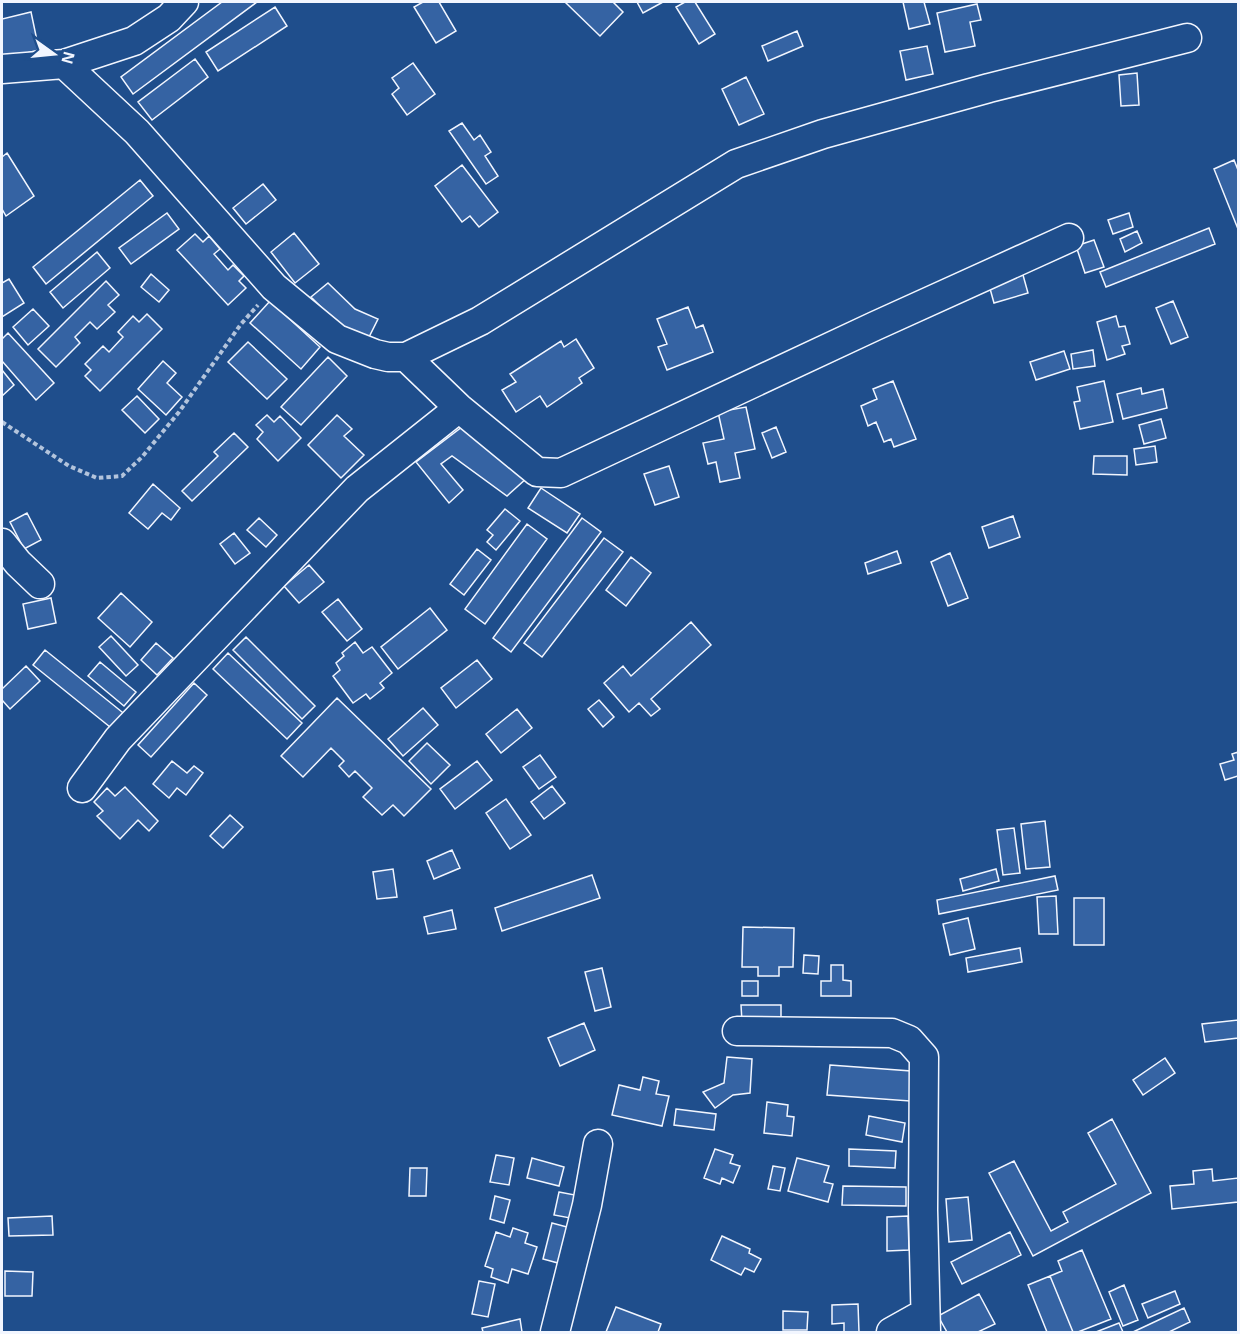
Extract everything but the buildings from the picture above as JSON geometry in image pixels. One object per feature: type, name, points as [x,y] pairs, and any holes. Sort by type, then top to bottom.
[{"type":"street","points":[[2,69],[64,64],[134,41],[170,18],[183,2]]},
{"type":"street","points":[[64,64],[137,132],[274,287],[337,339],[375,354],[405,357],[480,321],[736,164],[834,131],[989,88],[1187,38]]},
{"type":"street","points":[[405,357],[459,408],[537,472],[561,473],[1069,238]]},
{"type":"street","points":[[82,788],[118,739],[357,489],[459,408]]},
{"type":"street","points":[[2,543],[18,563],[40,584]]},
{"type":"street","points":[[737,1031],[892,1033],[909,1040],[924,1057],[925,1323],[891,1332]]},
{"type":"street","points":[[555,1332],[587,1204],[598,1144]]},
{"type":"path","points":[[2,422],[79,470],[97,478],[122,476],[142,457],[179,412],[241,324],[274,287]]}]
